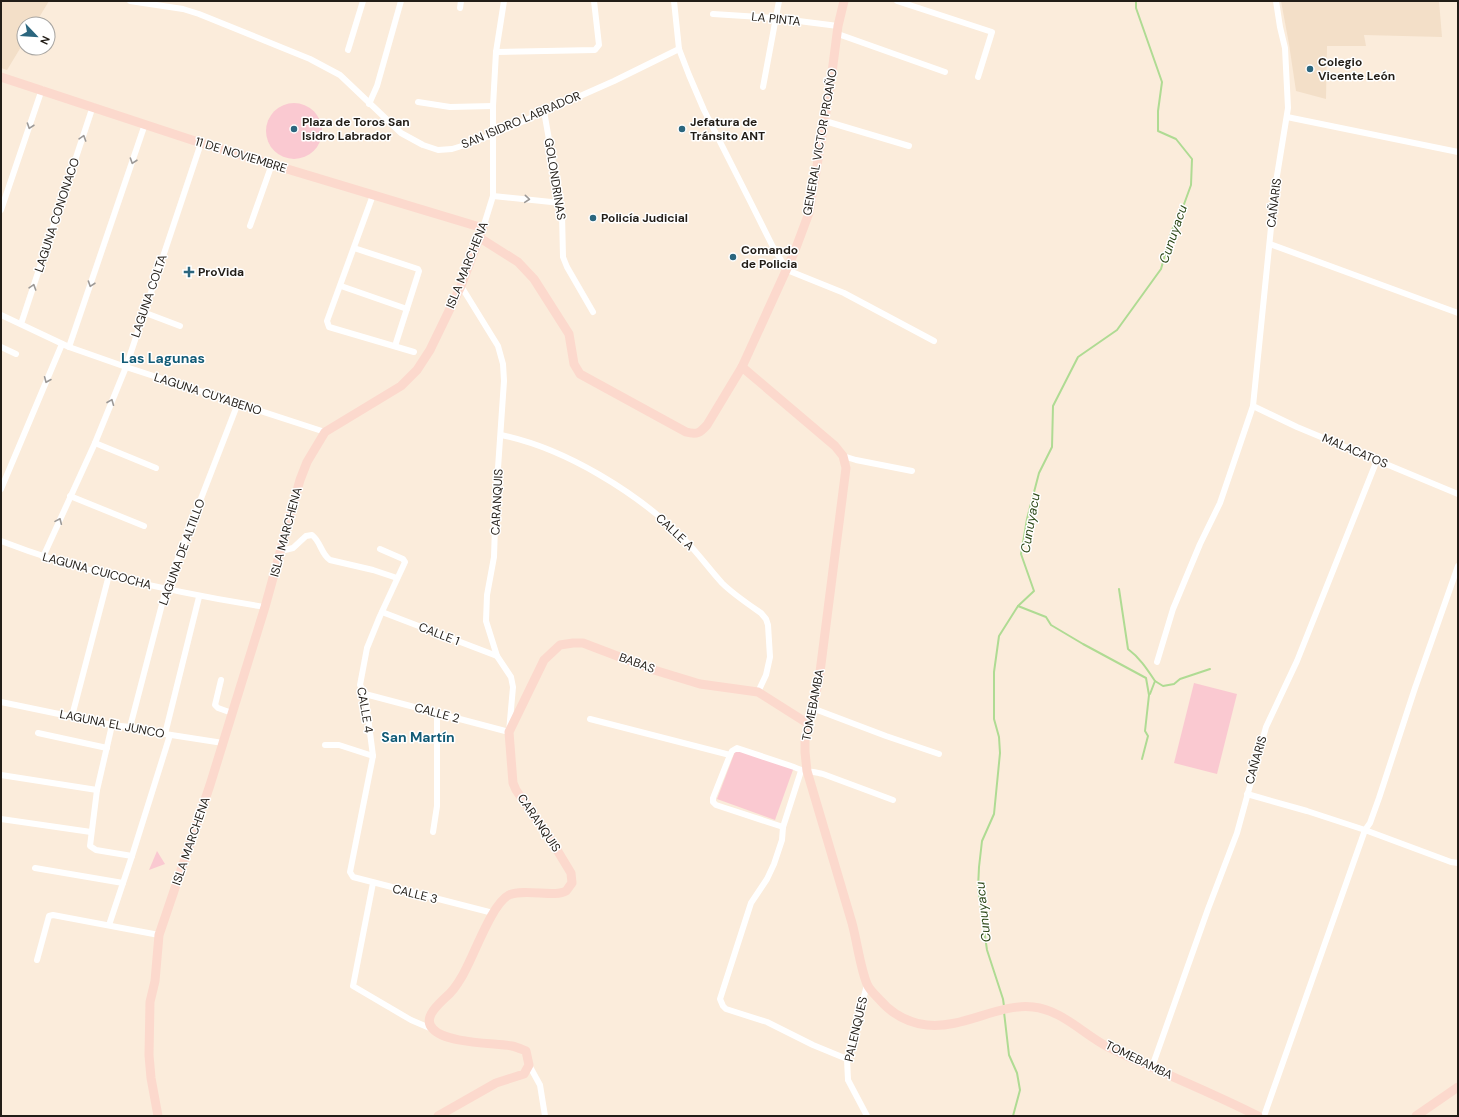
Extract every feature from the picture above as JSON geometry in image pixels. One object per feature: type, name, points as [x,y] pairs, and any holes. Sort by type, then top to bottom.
[{"type":"street","name":"SAN ISIDRO LABRADOR","points":[[130,1],[183,9],[199,14],[310,59],[340,75],[358,91],[369,104],[401,132],[423,145],[438,150],[458,147],[492,135],[614,81],[679,49]]},
{"type":"street","points":[[348,50],[362,1]]},
{"type":"street","points":[[369,104],[377,86],[401,1]]},
{"type":"street","points":[[460,8],[461,1]]},
{"type":"street","name":"ISLA MARCHENA","points":[[158,1116],[151,1078],[149,1048],[150,1002],[159,935],[223,743],[265,607],[304,468],[325,432],[401,386],[417,370],[430,350],[461,286],[480,238],[492,196],[492,135],[496,52],[504,1]]},
{"type":"street","points":[[496,52],[595,50],[599,45],[594,1]]},
{"type":"street","points":[[674,1],[679,49],[683,62],[710,121],[773,247],[787,270],[844,293],[934,341]]},
{"type":"street","points":[[763,87],[779,1]]},
{"type":"street","name":"GENERAL VICTOR PROAÑO","points":[[480,238],[518,262],[534,279],[569,334],[574,364],[580,374],[686,432],[694,434],[700,432],[707,425],[742,367],[787,270],[809,213],[844,1]]},
{"type":"street","points":[[898,1],[992,32],[978,78]]},
{"type":"street","name":"CAÑARIS","points":[[1157,662],[1176,602],[1200,544],[1220,503],[1253,406],[1276,188],[1288,108],[1287,62],[1276,1]]},
{"type":"street","name":"LA PINTA","points":[[713,14],[775,18],[838,30],[945,72]]},
{"type":"street","name":"11 DE NOVIEMBRE","points":[[1,76],[201,143],[483,228]]},
{"type":"street","points":[[1,210],[42,89]]},
{"type":"street","points":[[418,102],[450,107],[493,106]]},
{"type":"street","name":"LAGUNA CONONACO","points":[[21,324],[93,106]]},
{"type":"street","name":"GOLONDRINAS","points":[[544,111],[561,203],[562,257],[593,312]]},
{"type":"street","points":[[1287,117],[1458,152]]},
{"type":"street","points":[[825,121],[909,146]]},
{"type":"street","points":[[69,347],[146,124]]},
{"type":"street","name":"LAGUNA COLTA","points":[[43,556],[94,443],[126,367],[143,312],[201,143]]},
{"type":"street","points":[[250,226],[272,164]]},
{"type":"street","points":[[373,196],[327,322],[329,327],[414,352]]},
{"type":"street","points":[[492,196],[561,203]]},
{"type":"street","points":[[1270,244],[1458,313]]},
{"type":"street","points":[[354,248],[418,269],[419,271],[395,346]]},
{"type":"street","points":[[341,286],[407,309]]},
{"type":"street","name":"CARANQUIS","points":[[432,1029],[429,1019],[432,1012],[458,983],[466,971],[493,913],[505,898],[510,895],[527,892],[558,893],[566,891],[572,883],[571,873],[552,840],[516,790],[513,783],[510,732],[513,688],[511,677],[497,656],[486,621],[486,609],[494,557],[496,497],[504,381],[503,364],[498,346],[461,286]]},
{"type":"street","points":[[143,312],[180,326]]},
{"type":"street","name":"LAGUNA CUYABENO","points":[[1,315],[69,347],[325,432]]},
{"type":"street","points":[[1,489],[62,344]]},
{"type":"street","points":[[1,347],[16,354]]},
{"type":"street","points":[[742,367],[835,446],[843,456],[912,471]]},
{"type":"street","name":"LAGUNA DE ALTILLO","points":[[130,726],[166,589],[238,403]]},
{"type":"street","name":"MALACATOS","points":[[1253,406],[1297,427],[1458,494]]},
{"type":"street","name":"CALLE A","points":[[501,435],[530,443],[569,458],[639,501],[684,539],[724,584],[761,613],[766,619],[768,625],[770,657],[766,675],[758,692]]},
{"type":"street","points":[[94,443],[156,468]]},
{"type":"street","name":"TOMEBAMBA","points":[[843,456],[846,468],[819,680],[807,723],[804,771],[853,925],[867,985],[888,1010],[906,1021],[925,1025],[940,1026],[971,1020],[996,1012],[1020,1007],[1033,1007],[1046,1010],[1069,1021],[1107,1046],[1258,1116]]},
{"type":"street","name":"CAÑARIS","points":[[1152,1067],[1208,909],[1237,833],[1266,727],[1297,661],[1378,460]]},
{"type":"street","points":[[70,496],[144,526]]},
{"type":"street","points":[[281,551],[291,549],[306,536],[312,535],[317,540],[326,557],[330,560],[373,570],[397,578]]},
{"type":"street","name":"LAGUNA CUICOCHA","points":[[1,542],[109,576],[199,597],[265,607]]},
{"type":"street","name":"CALLE 4","points":[[351,863],[373,756],[365,694],[360,685],[367,648],[404,564],[403,559],[380,549]]},
{"type":"street","points":[[1264,1116],[1365,830],[1370,823],[1379,798],[1458,566]]},
{"type":"street","points":[[72,716],[109,576]]},
{"type":"street","points":[[109,925],[132,856],[167,735],[199,597]]},
{"type":"street","name":"CALLE 1","points":[[382,612],[497,656]]},
{"type":"street","name":"BABAS","points":[[510,732],[544,660],[560,644],[573,642],[583,643],[654,670],[700,684],[758,692],[807,723]]},
{"type":"street","points":[[221,680],[215,705],[218,708],[232,712]]},
{"type":"street","name":"CALLE 2","points":[[365,694],[510,732]]},
{"type":"street","name":"LAGUNA EL JUNCO","points":[[1,702],[112,725],[130,726],[167,735],[223,743]]},
{"type":"street","points":[[812,708],[939,754]]},
{"type":"street","points":[[433,832],[437,806],[438,713]]},
{"type":"street","points":[[590,718],[730,755]]},
{"type":"street","points":[[112,725],[97,790],[90,846],[96,850],[132,856]]},
{"type":"street","points":[[38,734],[107,748]]},
{"type":"street","points":[[325,745],[339,745],[373,756]]},
{"type":"street","points":[[783,827],[716,805],[713,802],[713,798],[730,755],[735,749],[741,749],[804,771],[813,770],[893,800]]},
{"type":"street","points":[[804,771],[783,827],[782,840],[774,864],[751,903],[720,1000],[726,1009],[767,1022],[806,1042],[847,1059]]},
{"type":"street","points":[[1,775],[97,790]]},
{"type":"street","points":[[1247,794],[1307,811],[1365,830],[1451,862],[1458,863]]},
{"type":"street","points":[[1,819],[91,832]]},
{"type":"street","name":"CALLE 3","points":[[351,863],[350,872],[352,876],[373,883],[493,913]]},
{"type":"street","points":[[35,868],[123,883]]},
{"type":"street","points":[[373,883],[354,986],[411,1020],[432,1029],[437,1033],[451,1038],[514,1046],[526,1051],[529,1065],[540,1085],[545,1116]]},
{"type":"street","points":[[37,960],[49,916],[53,915],[159,935]]},
{"type":"street","name":"PALENQUES","points":[[867,985],[847,1059],[848,1080],[867,1116]]},
{"type":"street","points":[[438,1116],[496,1083],[524,1074],[529,1065]]},
{"type":"street","points":[[1416,1116],[1458,1086]]},
{"type":"shaded area","points":[[1,1],[49,1],[40,16],[16,16],[16,55],[7,70],[1,68]]},
{"type":"shaded area","name":"Colegio Vicente León","points":[[1281,1],[1439,1],[1442,37],[1364,35],[1366,46],[1327,46],[1326,99],[1296,91]]},
{"type":"shaded area","name":"Plaza de Toros San Isidro Labrador","points":[[294,103],[305,105],[314,111],[320,120],[322,131],[320,142],[314,151],[305,157],[294,159],[283,157],[274,151],[268,142],[266,131],[268,120],[274,111],[283,105]]},
{"type":"shaded area","points":[[1194,683],[1237,694],[1217,774],[1174,763]]},
{"type":"shaded area","points":[[736,749],[794,767],[775,820],[717,799]]},
{"type":"shaded area","points":[[157,851],[165,864],[149,870]]},
{"type":"waterway","name":"Cunuyacu","points":[[1004,1006],[987,950],[978,888],[982,841],[994,814],[1000,753],[999,737],[994,719],[994,672],[999,636],[1018,606],[1034,591],[1021,554],[1027,519],[1039,473],[1052,447],[1053,406],[1078,357],[1117,330],[1161,269],[1172,230],[1191,185],[1192,159],[1176,139],[1158,131],[1158,111],[1162,82],[1136,8],[1136,1]]},
{"type":"waterway","points":[[1119,589],[1128,649],[1140,660],[1155,681]]},
{"type":"waterway","points":[[1018,606],[1046,617],[1051,625],[1146,678],[1149,695],[1145,731],[1148,736],[1142,759]]},
{"type":"waterway","points":[[1150,694],[1155,681],[1163,686],[1174,684],[1180,679],[1210,669]]},
{"type":"waterway","name":"Cunuyacu","points":[[1004,1012],[1009,1055],[1017,1073],[1020,1090],[1013,1116]]},
{"type":"place","name":"Colegio Vicente León","points":[[1310,69]]},
{"type":"place","name":"Plaza de Toros San Isidro Labrador","points":[[294,129]]},
{"type":"place","name":"Jefatura de Tránsito ANT","points":[[682,129]]},
{"type":"place","name":"Policía Judicial","points":[[593,218]]},
{"type":"place","name":"Comando de Policia","points":[[733,257]]},
{"type":"place","name":"ProVida","points":[[189,272]]},
{"type":"district","name":"Las Lagunas","points":[[163,358]]},
{"type":"district","name":"San Martín","points":[[418,737]]}]
